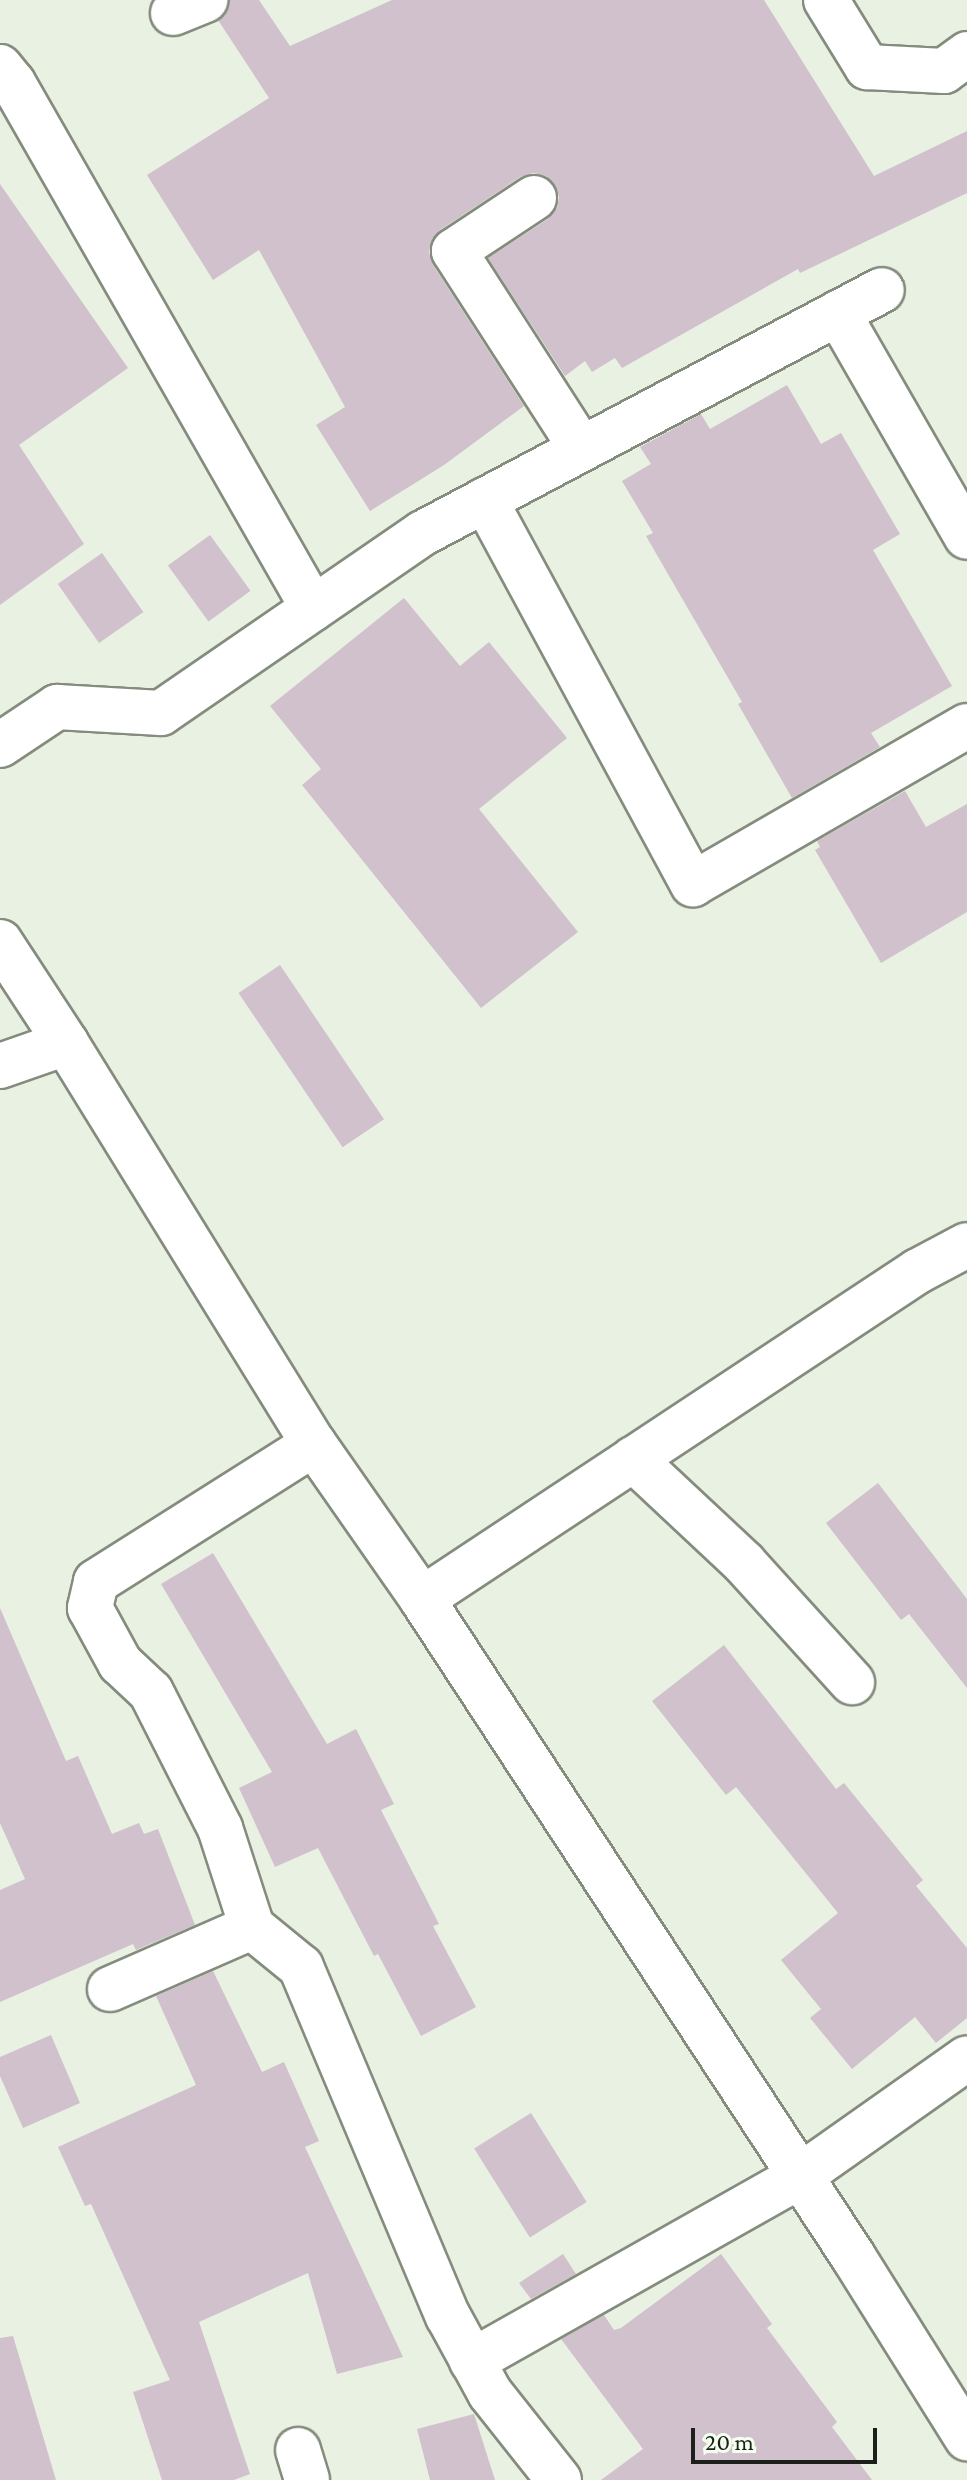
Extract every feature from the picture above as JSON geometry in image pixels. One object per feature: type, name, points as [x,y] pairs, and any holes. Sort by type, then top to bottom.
[{"type":"street","points":[[826,0],[867,67],[944,71],[967,54]]},
{"type":"street","points":[[0,67],[21,97],[313,608]]},
{"type":"street","points":[[534,198],[454,251],[581,448]]},
{"type":"street","points":[[0,745],[57,707],[161,713],[423,533],[882,290]]},
{"type":"street","points":[[838,313],[967,537]]},
{"type":"street","points":[[485,500],[693,884],[967,726]]},
{"type":"street","points":[[0,942],[314,1444],[422,1599],[800,2176],[967,2438]]},
{"type":"street","points":[[0,1066],[66,1043]]},
{"type":"street","points":[[422,1599],[918,1271],[967,1245]]},
{"type":"street","points":[[314,1444],[96,1582],[90,1608],[120,1663],[151,1692],[220,1828],[252,1927],[301,1967],[448,2316],[472,2361],[490,2393],[559,2480]]},
{"type":"street","points":[[633,1459],[744,1563],[852,1682]]},
{"type":"street","points":[[110,1989],[252,1927]]},
{"type":"street","points":[[472,2361],[800,2176],[967,2058]]},
{"type":"building","points":[[229,0],[259,0],[290,46],[392,0],[764,0],[874,176],[967,131],[967,193],[800,273],[798,269],[622,368],[615,358],[592,372],[585,361],[565,376],[488,258],[548,219],[557,208],[559,197],[555,185],[546,176],[533,173],[520,177],[440,230],[432,239],[429,252],[433,265],[524,406],[444,465],[370,511],[316,425],[345,407],[259,250],[213,280],[147,175],[269,98],[218,20],[225,15]]},
{"type":"building","points":[[0,184],[128,368],[19,445],[84,544],[0,605]]},
{"type":"building","points":[[787,385],[821,444],[841,433],[900,534],[873,550],[952,686],[871,733],[880,747],[792,798],[738,704],[742,702],[646,536],[653,533],[622,481],[651,464],[640,447],[701,414],[710,429]]},
{"type":"building","points":[[210,535],[251,591],[208,621],[168,566]]},
{"type":"building","points":[[102,553],[143,612],[99,643],[58,584]]},
{"type":"building","points":[[404,598],[460,666],[489,642],[567,738],[479,809],[578,932],[481,1008],[302,785],[321,769],[270,706]]},
{"type":"building","points":[[905,791],[926,827],[967,804],[967,912],[881,963],[815,850],[820,847],[817,841]]},
{"type":"building","points":[[280,965],[384,1119],[343,1147],[239,993]]},
{"type":"building","points":[[878,1483],[967,1599],[967,1688],[909,1614],[901,1620],[826,1523]]},
{"type":"building","points":[[213,1553],[327,1744],[356,1729],[394,1804],[381,1810],[439,1924],[433,1926],[476,2007],[421,2036],[378,1954],[374,1956],[318,1848],[275,1867],[239,1788],[272,1772],[161,1584]]},
{"type":"building","points":[[0,1608],[66,1761],[78,1756],[112,1834],[139,1823],[144,1834],[158,1829],[195,1925],[136,1950],[133,1944],[0,2002],[0,1890],[25,1879],[0,1823]]},
{"type":"building","points":[[724,1645],[836,1789],[844,1783],[923,1880],[916,1886],[967,1948],[967,2018],[936,2043],[915,2017],[852,2069],[810,2018],[821,2009],[781,1960],[838,1913],[736,1787],[726,1795],[652,1701]]},
{"type":"building","points":[[213,1971],[262,2072],[284,2062],[319,2141],[305,2147],[403,2357],[337,2374],[308,2273],[199,2322],[250,2474],[234,2480],[162,2480],[133,2392],[170,2380],[91,2204],[85,2206],[58,2147],[196,2085],[156,1996]]},
{"type":"building","points":[[51,2035],[80,2103],[23,2128],[0,2076],[0,2057]]},
{"type":"building","points":[[531,2113],[587,2202],[530,2238],[474,2149]]},
{"type":"building","points":[[563,2254],[576,2274],[531,2299],[519,2283]]},
{"type":"building","points":[[721,2254],[772,2324],[767,2328],[837,2422],[832,2427],[872,2480],[601,2480],[643,2449],[561,2339],[604,2315],[614,2330],[621,2328]]},
{"type":"building","points":[[13,2336],[56,2480],[0,2480],[0,2338]]},
{"type":"building","points":[[474,2414],[495,2480],[430,2480],[417,2429]]}]
